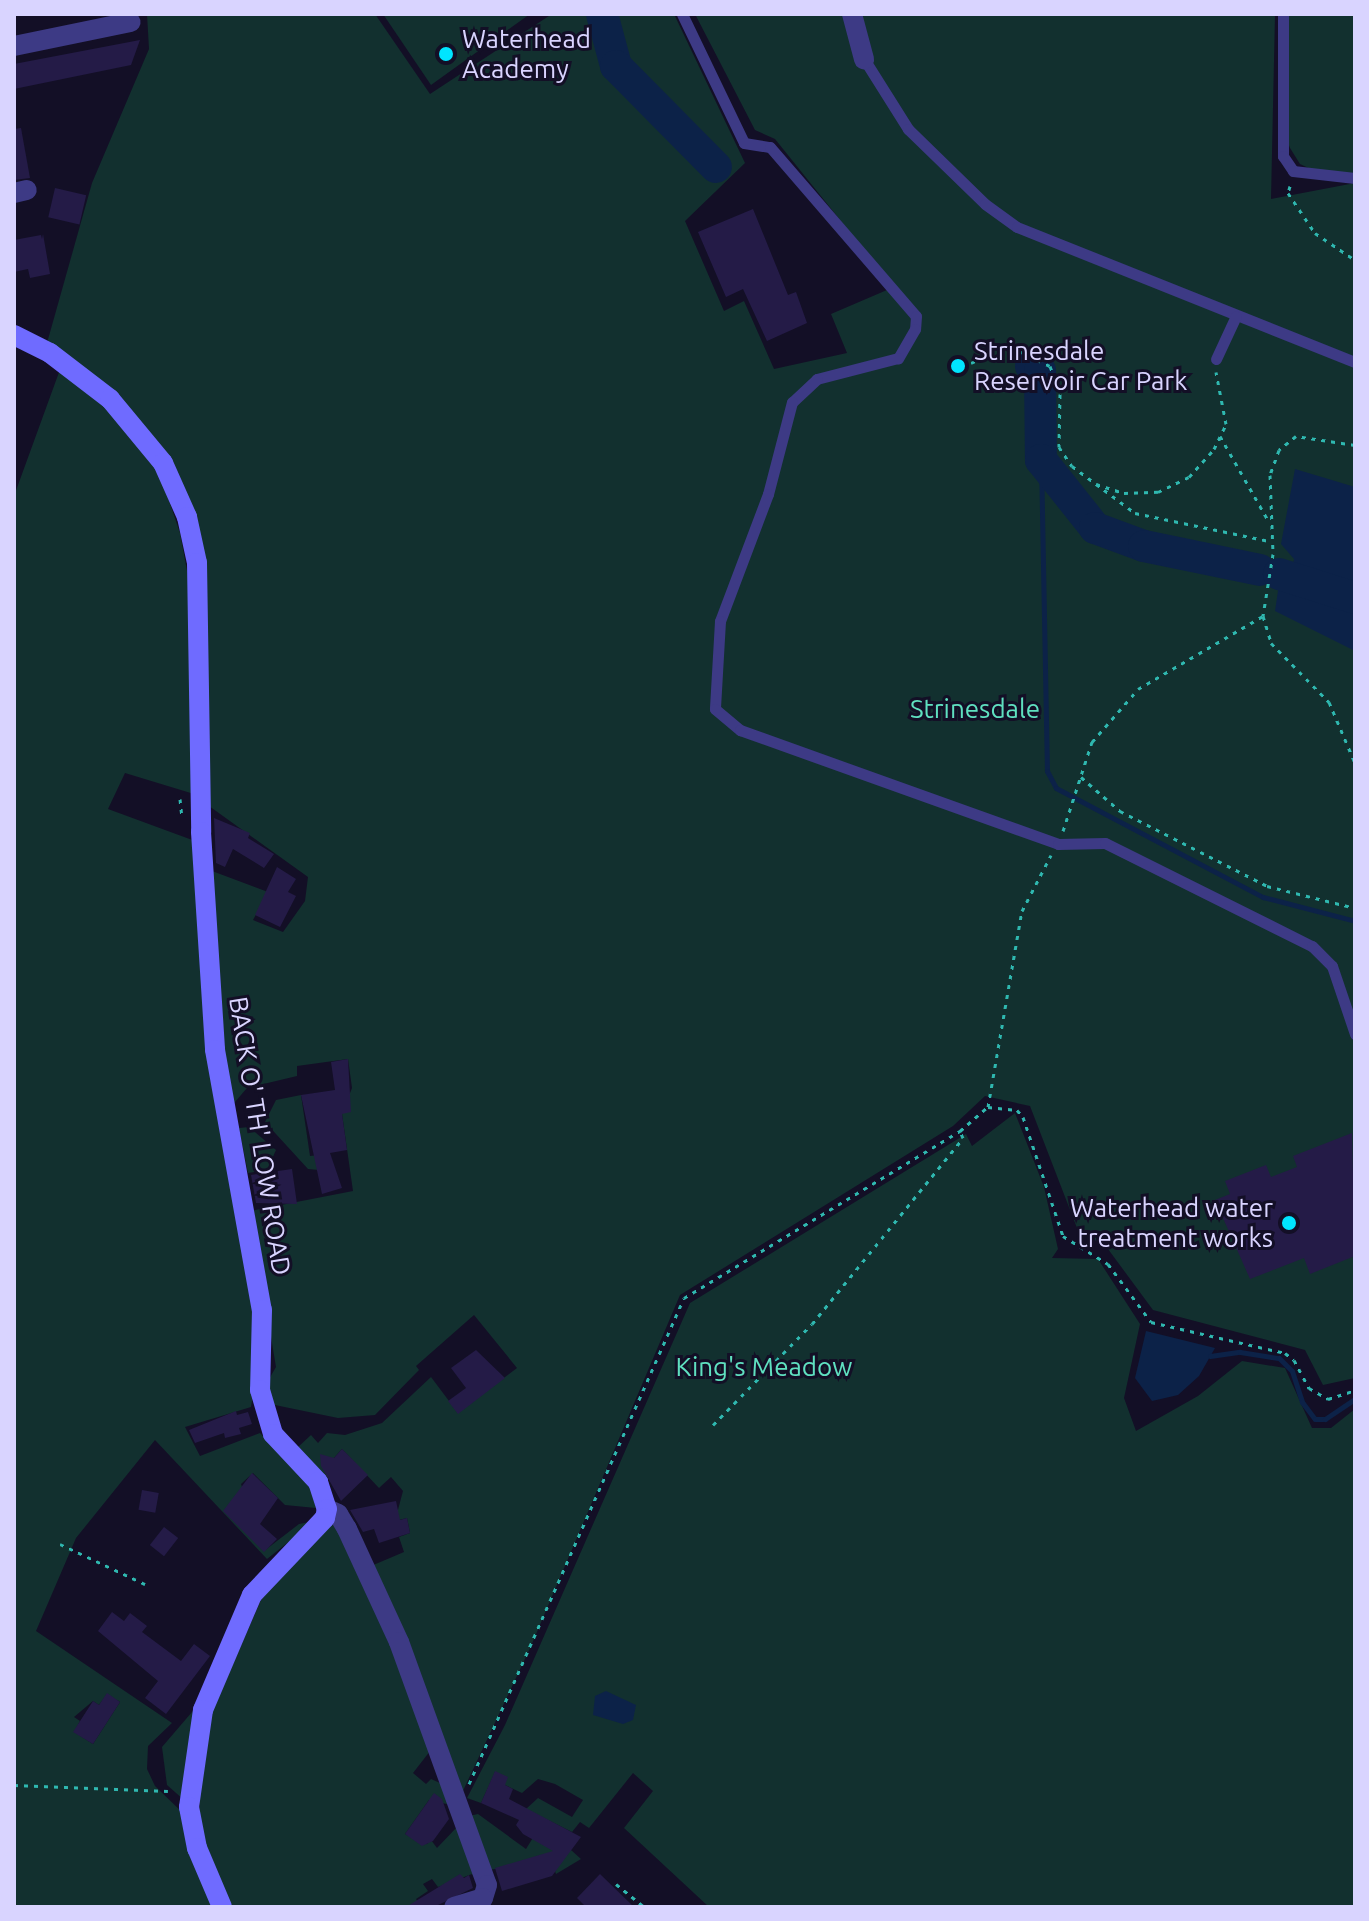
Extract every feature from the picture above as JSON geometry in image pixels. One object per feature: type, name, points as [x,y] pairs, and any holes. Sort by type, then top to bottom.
[{"type":"street","points":[[852,14],[864,59]]},
{"type":"street","points":[[14,46],[131,22]]},
{"type":"street","name":"BACK O' TH' LOW ROAD","points":[[14,335],[50,353],[110,399],[163,463],[187,517],[197,563],[201,832],[215,1050],[262,1310],[260,1390],[273,1434],[318,1482],[327,1509]]},
{"type":"street","points":[[327,1509],[347,1529],[399,1642],[488,1893],[454,1907]]},
{"type":"street","points":[[222,1907],[197,1848],[189,1807],[203,1710],[252,1595],[325,1518],[327,1509]]},
{"type":"lane","points":[[682,14],[744,143],[770,147],[916,316],[915,329],[898,358],[817,379],[792,402],[768,494],[720,621],[715,709],[740,730],[1058,844],[1105,843],[1312,946],[1332,966],[1355,1034]]},
{"type":"lane","points":[[1283,14],[1280,130],[1283,156],[1293,171],[1355,178]]},
{"type":"lane","points":[[864,59],[908,129],[985,204],[1017,227],[1355,362]]},
{"type":"lane","points":[[1216,359],[1236,316]]},
{"type":"path","points":[[1293,171],[1288,193],[1315,233],[1355,260]]},
{"type":"path","points":[[971,363],[1000,350],[1019,351],[1050,366],[1060,394],[1059,447],[1092,482],[1135,513],[1269,541]]},
{"type":"path","points":[[1092,482],[1124,493],[1158,492],[1189,477],[1226,424],[1216,359]]},
{"type":"path","points":[[1220,436],[1269,522]]},
{"type":"path","points":[[1355,445],[1296,436],[1279,450],[1270,475],[1269,541],[1273,554],[1263,616],[1271,643],[1329,702],[1355,763]]},
{"type":"path","points":[[457,1803],[499,1724],[684,1298],[960,1131],[988,1107],[1022,911],[1058,844],[1092,742],[1138,689],[1263,616]]},
{"type":"path","points":[[1081,777],[1120,811],[1267,886],[1355,908]]},
{"type":"path","points":[[988,1107],[1017,1110],[1023,1117],[1063,1236],[1108,1264],[1151,1322],[1285,1353],[1294,1360],[1309,1388],[1328,1399],[1355,1390]]},
{"type":"path","points":[[713,1425],[812,1324],[963,1138],[960,1131]]},
{"type":"path","points":[[60,1544],[145,1584]]},
{"type":"path","points":[[14,1785],[168,1791]]},
{"type":"path","points":[[616,1884],[644,1907]]},
{"type":"green space","name":"Strinesdale","points":[[147,14],[375,14],[430,94],[552,14],[674,14],[745,163],[685,221],[724,311],[744,301],[774,369],[847,353],[831,314],[894,287],[775,139],[755,130],[695,14],[1275,14],[1271,199],[1355,183],[1355,1378],[1323,1385],[1305,1350],[1153,1310],[1108,1249],[1077,1228],[1030,1106],[985,1096],[953,1126],[680,1295],[531,1646],[461,1795],[371,1566],[404,1552],[399,1537],[410,1533],[407,1518],[395,1521],[403,1491],[391,1477],[379,1488],[342,1449],[333,1459],[321,1460],[330,1477],[324,1483],[297,1448],[311,1435],[318,1443],[327,1433],[345,1435],[382,1423],[431,1377],[458,1413],[517,1368],[474,1315],[416,1366],[419,1370],[375,1415],[338,1418],[270,1404],[269,1379],[276,1367],[250,1211],[353,1191],[342,1114],[352,1088],[348,1059],[297,1066],[297,1076],[247,1088],[229,1109],[212,871],[268,892],[253,920],[283,932],[305,901],[308,877],[209,806],[205,575],[184,487],[47,343],[92,183],[149,49]]},
{"type":"green space","name":"Waterhead Academy","points":[[383,14],[530,14],[431,85]]},
{"type":"green space","points":[[1289,14],[1355,14],[1355,174],[1321,174],[1300,164],[1290,148],[1285,135]]},
{"type":"green space","points":[[62,364],[91,387],[160,474],[180,533],[190,587],[194,794],[125,773],[108,809],[195,841],[248,1263],[258,1365],[251,1407],[185,1427],[200,1456],[260,1433],[310,1486],[316,1508],[285,1505],[253,1473],[241,1484],[264,1551],[299,1524],[315,1521],[267,1559],[155,1440],[76,1538],[36,1631],[172,1723],[148,1746],[147,1769],[155,1786],[184,1814],[214,1907],[14,1907],[14,496]],"holes":[[[107,1694],[120,1702],[93,1744],[74,1732],[80,1721],[74,1717],[93,1701],[99,1705]]]},
{"type":"green space","points":[[301,1095],[310,1156],[327,1154],[319,1170],[308,1169],[265,1122],[276,1100]]},
{"type":"green space","name":"King's Meadow","points":[[1015,1113],[1044,1187],[1058,1249],[1052,1258],[1098,1259],[1140,1324],[1124,1398],[1136,1431],[1198,1396],[1242,1361],[1285,1368],[1312,1428],[1331,1428],[1355,1409],[1355,1907],[709,1907],[624,1828],[653,1791],[633,1773],[589,1828],[580,1822],[572,1832],[526,1809],[538,1798],[572,1817],[583,1800],[555,1784],[538,1779],[522,1793],[505,1785],[495,1772],[481,1803],[467,1798],[505,1725],[690,1303],[966,1134],[972,1146]]},
{"type":"green space","points":[[249,1127],[276,1150],[267,1170],[248,1173],[239,1128]]},
{"type":"green space","points":[[331,1524],[342,1531],[434,1746],[413,1773],[426,1784],[431,1779],[449,1787],[451,1805],[429,1800],[405,1834],[427,1844],[431,1840],[437,1848],[457,1827],[477,1883],[472,1874],[438,1887],[432,1879],[423,1884],[428,1891],[416,1899],[421,1907],[231,1907],[201,1840],[199,1789],[212,1712],[268,1584]]},
{"type":"green space","points":[[198,1705],[184,1800],[167,1785],[162,1747]]},
{"type":"green space","points":[[478,1814],[526,1849],[534,1836],[571,1850],[581,1859],[556,1874],[551,1859],[489,1870],[469,1816]]},
{"type":"water","points":[[1295,469],[1355,487],[1355,651],[1275,611],[1278,591],[1291,576],[1294,559],[1281,544]]},
{"type":"water","points":[[1146,1331],[1215,1348],[1199,1376],[1178,1395],[1152,1401],[1135,1378]]},
{"type":"water","points":[[606,1691],[636,1705],[633,1720],[623,1724],[593,1715],[595,1696]]},
{"type":"building","points":[[140,40],[131,65],[14,89],[14,64]]},
{"type":"building","points":[[21,128],[30,178],[14,180],[14,129]]},
{"type":"building","points":[[55,188],[86,195],[79,224],[48,217]]},
{"type":"building","points":[[753,209],[788,295],[796,292],[807,323],[767,341],[743,289],[726,297],[698,232]]},
{"type":"building","points":[[43,234],[50,274],[30,278],[28,269],[14,272],[14,240],[41,235],[42,239]]},
{"type":"building","points":[[214,818],[250,833],[248,838],[274,854],[264,868],[233,849],[225,867],[216,863]]},
{"type":"building","points":[[277,867],[296,879],[288,892],[296,896],[280,927],[255,915]]},
{"type":"building","points":[[348,1059],[351,1112],[342,1114],[347,1150],[330,1153],[342,1188],[322,1194],[301,1095],[335,1090],[331,1062]]},
{"type":"building","name":"Waterhead water treatment works","points":[[1352,1133],[1355,1256],[1310,1274],[1304,1258],[1250,1279],[1215,1200],[1230,1194],[1225,1181],[1266,1165],[1271,1177],[1297,1167],[1293,1156]]},
{"type":"building","points":[[292,1169],[297,1204],[256,1203],[251,1175]]},
{"type":"building","points":[[476,1350],[505,1378],[458,1414],[448,1401],[466,1388],[451,1368]]},
{"type":"building","points":[[236,1411],[237,1415],[248,1412],[252,1424],[239,1428],[241,1434],[225,1438],[224,1433],[195,1443],[189,1430]]},
{"type":"building","points":[[342,1449],[368,1475],[341,1501],[321,1466],[320,1454],[334,1458]]},
{"type":"building","points":[[252,1473],[278,1498],[260,1524],[277,1539],[264,1552],[223,1511]]},
{"type":"building","points":[[142,1490],[159,1493],[155,1513],[139,1510]]},
{"type":"building","points":[[396,1501],[400,1520],[407,1518],[410,1533],[379,1543],[374,1529],[363,1532],[350,1510]]},
{"type":"building","points":[[164,1527],[178,1538],[164,1556],[150,1545]]},
{"type":"building","points":[[112,1612],[124,1621],[130,1613],[147,1626],[142,1632],[181,1661],[194,1644],[210,1656],[166,1714],[145,1698],[158,1681],[98,1631]]},
{"type":"building","points":[[107,1693],[120,1702],[93,1744],[73,1732],[93,1701],[99,1705]]},
{"type":"building","points":[[495,1771],[508,1777],[505,1785],[513,1789],[509,1799],[581,1837],[552,1876],[502,1891],[495,1868],[553,1851],[523,1834],[516,1825],[519,1820],[481,1803]]},
{"type":"building","points":[[434,1793],[442,1799],[449,1819],[433,1841],[422,1846],[405,1834]]},
{"type":"building","points":[[460,1874],[464,1878],[469,1875],[473,1888],[434,1907],[406,1907]]},
{"type":"building","points":[[600,1874],[634,1907],[586,1907],[577,1898]]},
{"type":"waterway","points":[[602,14],[616,66],[716,167]]},
{"type":"waterway","points":[[1031,366],[1040,371],[1041,460],[1095,528],[1144,546],[1260,570]]},
{"type":"waterway","points":[[1041,460],[1047,771],[1056,788],[1263,897],[1355,921]]},
{"type":"waterway","points":[[1279,574],[1355,598]]},
{"type":"waterway","points":[[1210,1356],[1240,1352],[1279,1358],[1292,1371],[1302,1402],[1315,1419],[1325,1419],[1355,1399]]},
{"type":"place","name":"Waterhead Academy","points":[[446,54]]},
{"type":"place","name":"Strinesdale Reservoir Car Park","points":[[958,366]]},
{"type":"place","name":"Waterhead water treatment works","points":[[1289,1223]]}]
